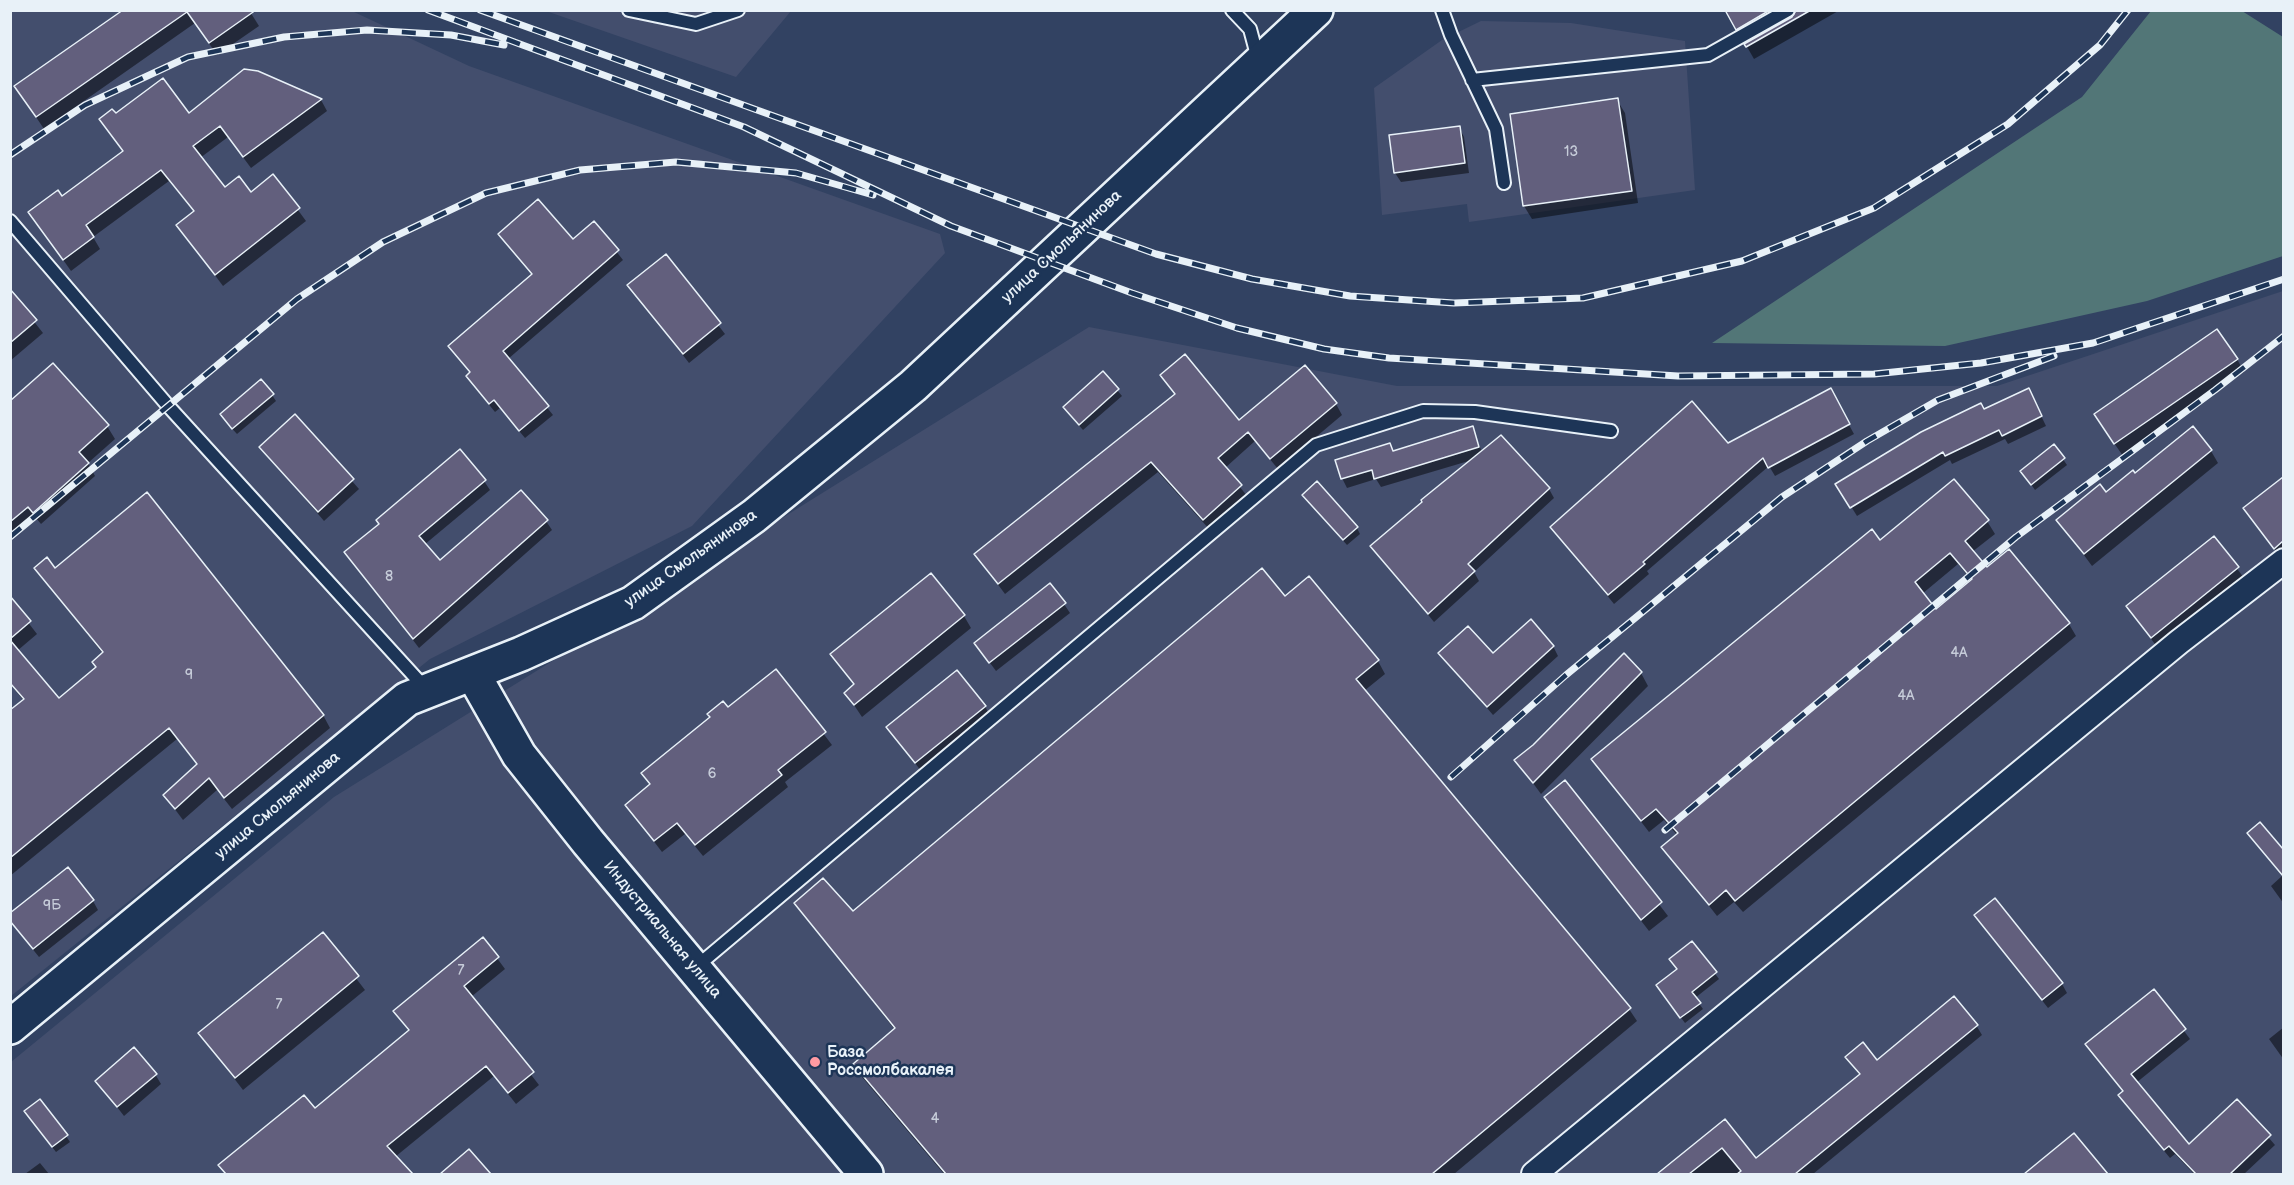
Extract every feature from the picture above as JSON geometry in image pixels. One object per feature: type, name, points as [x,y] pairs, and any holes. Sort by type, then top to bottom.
[{"type":"street","name":"улица Смольянинова","points":[[10,1027],[407,699],[473,674],[633,603],[754,516],[913,387],[1316,10]]},
{"type":"street","points":[[1534,1174],[2179,642],[2283,561]]},
{"type":"street","name":"Индустриальная улица","points":[[473,674],[519,755],[588,843],[866,1174]]},
{"type":"lane","points":[[629,10],[696,24],[738,10]]},
{"type":"lane","points":[[1232,10],[1250,29],[1259,64]]},
{"type":"lane","points":[[1442,10],[1496,129],[1504,183]]},
{"type":"lane","points":[[1472,80],[1708,55],[1788,10]]},
{"type":"lane","points":[[10,221],[170,408],[426,690]]},
{"type":"lane","points":[[695,968],[1316,445],[1423,411],[1475,412],[1611,431]]},
{"type":"shaded area","points":[[11,11],[352,11],[469,66],[940,234],[945,253],[692,526],[430,659],[11,996]]},
{"type":"shaded area","points":[[546,11],[791,11],[736,77]]},
{"type":"shaded area","points":[[1481,21],[1571,23],[1685,41],[1695,190],[1469,222],[1467,204],[1382,215],[1374,88],[1442,40]]},
{"type":"shaded area","points":[[2283,291],[2283,1174],[11,1174],[11,1062],[334,797],[1089,327],[1397,386],[1997,386]]},
{"type":"green space","points":[[2151,11],[2242,11],[2283,37],[2283,256],[2147,301],[1945,346],[1712,343],[2082,97]]},
{"type":"building","points":[[123,10],[256,10],[209,43],[187,12],[36,117],[14,86]]},
{"type":"building","points":[[1725,10],[1770,10],[1736,30]]},
{"type":"building","points":[[1796,10],[1811,10],[1746,47],[1744,44],[1792,17]]},
{"type":"building","points":[[244,69],[258,71],[322,99],[243,157],[220,126],[193,146],[225,187],[239,176],[251,192],[273,174],[300,208],[215,275],[176,225],[194,211],[161,170],[86,225],[94,237],[63,260],[28,212],[58,190],[62,196],[123,151],[99,119],[112,109],[116,113],[163,78],[189,113]]},
{"type":"building","points":[[1618,98],[1632,191],[1523,206],[1510,114]]},
{"type":"building","points":[[1460,126],[1465,163],[1394,173],[1389,135]]},
{"type":"building","points":[[538,199],[573,239],[594,221],[619,250],[503,351],[549,406],[519,431],[494,400],[489,404],[466,376],[470,372],[448,346],[532,274],[498,234]]},
{"type":"building","points":[[666,254],[721,323],[683,354],[627,285]]},
{"type":"building","points":[[10,289],[37,320],[10,343]]},
{"type":"building","points":[[2217,329],[2238,359],[2114,444],[2094,414]]},
{"type":"building","points":[[1185,354],[1239,420],[1305,365],[1337,403],[1270,459],[1248,432],[1218,458],[1242,485],[1203,520],[1151,462],[998,584],[974,554],[1175,394],[1160,375]]},
{"type":"building","points":[[53,363],[109,425],[79,452],[89,463],[33,513],[28,507],[10,522],[10,401]]},
{"type":"building","points":[[1103,371],[1119,389],[1079,425],[1063,407]]},
{"type":"building","points":[[261,379],[274,394],[232,429],[220,414]]},
{"type":"building","points":[[1831,388],[1850,424],[1768,468],[1763,458],[1608,595],[1550,527],[1692,401],[1728,443]]},
{"type":"building","points":[[2029,388],[2042,416],[2002,436],[1999,430],[1945,456],[1943,452],[1850,508],[1835,484],[1921,432],[1981,403],[1984,409]]},
{"type":"building","points":[[295,414],[354,479],[318,512],[259,447]]},
{"type":"building","points":[[1473,426],[1479,447],[1374,479],[1372,470],[1341,479],[1335,460],[1390,443],[1393,451]]},
{"type":"building","points":[[2193,426],[2212,450],[2084,554],[2056,520],[2100,484],[2106,492],[2133,470],[2135,473]]},
{"type":"building","points":[[1501,435],[1550,488],[1468,564],[1475,571],[1428,614],[1370,546],[1422,502],[1421,500]]},
{"type":"building","points":[[2054,444],[2065,458],[2031,485],[2020,471]]},
{"type":"building","points":[[460,449],[486,480],[419,536],[440,560],[521,490],[548,520],[413,639],[344,552],[379,524],[376,520]]},
{"type":"building","points":[[2283,477],[2283,541],[2274,549],[2243,508]]},
{"type":"building","points":[[1954,479],[1989,520],[1965,541],[1987,567],[2009,549],[2070,623],[1735,901],[1726,890],[1709,905],[1661,847],[1678,833],[1656,809],[1641,821],[1591,759],[1872,529],[1880,540]],"holes":[[[1950,553],[1972,579],[1936,609],[1915,582]]]},
{"type":"building","points":[[1317,481],[1358,527],[1343,540],[1302,495]]},
{"type":"building","points":[[147,492],[324,715],[224,798],[209,778],[175,809],[163,795],[197,764],[169,728],[10,858],[10,710],[24,699],[10,683],[10,640],[59,698],[96,667],[92,662],[103,652],[34,568],[47,557],[55,568]]},
{"type":"building","points":[[2214,536],[2239,567],[2151,638],[2126,606]]},
{"type":"building","points":[[1262,568],[1285,596],[1309,576],[1379,660],[1356,679],[1631,1008],[1432,1174],[946,1174],[853,1064],[895,1028],[794,903],[823,878],[853,911]]},
{"type":"building","points":[[931,573],[965,615],[854,705],[844,693],[854,684],[830,654]]},
{"type":"building","points":[[1050,583],[1066,603],[989,663],[974,643]]},
{"type":"building","points":[[10,596],[31,621],[10,639]]},
{"type":"building","points":[[1531,619],[1554,646],[1487,707],[1438,653],[1468,626],[1493,653]]},
{"type":"building","points":[[1624,653],[1642,672],[1533,783],[1514,760],[1533,745]]},
{"type":"building","points":[[776,669],[826,732],[778,770],[782,775],[695,845],[677,823],[654,841],[625,805],[650,784],[641,773],[710,717],[707,714],[723,701],[728,707]]},
{"type":"building","points":[[957,670],[986,706],[915,763],[886,727]]},
{"type":"building","points":[[1565,780],[1662,902],[1641,920],[1544,797]]},
{"type":"building","points":[[2260,822],[2283,849],[2283,876],[2247,833]]},
{"type":"building","points":[[68,867],[94,900],[33,949],[10,921],[10,913]]},
{"type":"building","points":[[1995,898],[2063,983],[2042,1000],[1974,915]]},
{"type":"building","points":[[323,932],[359,976],[235,1078],[198,1033]]},
{"type":"building","points":[[483,937],[499,957],[464,986],[534,1072],[508,1093],[486,1066],[387,1146],[413,1174],[226,1174],[218,1165],[304,1095],[315,1108],[409,1030],[393,1011]]},
{"type":"building","points":[[1692,941],[1717,972],[1692,992],[1701,1003],[1680,1018],[1656,985],[1677,969],[1669,959]]},
{"type":"building","points":[[2154,989],[2186,1029],[2131,1074],[2189,1144],[2237,1099],[2271,1135],[2230,1174],[2196,1174],[2169,1146],[2164,1150],[2118,1095],[2123,1091],[2085,1044]]},
{"type":"building","points":[[1954,996],[1978,1025],[1795,1174],[1737,1174],[1741,1171],[1722,1148],[1689,1174],[1657,1174],[1725,1119],[1756,1158],[1860,1074],[1845,1057],[1863,1042],[1877,1060]]},
{"type":"building","points":[[134,1047],[157,1074],[117,1107],[95,1081]]},
{"type":"building","points":[[40,1099],[68,1135],[52,1147],[24,1111]]},
{"type":"building","points":[[2074,1133],[2108,1174],[2024,1174]]},
{"type":"building","points":[[469,1149],[491,1174],[440,1174]]},
{"type":"railway","points":[[428,10],[744,127],[951,226],[1132,293],[1237,328],[1324,349],[1389,358],[1678,376],[1874,374],[1981,363],[2093,343],[2284,279]]},
{"type":"railway","points":[[480,10],[1156,254],[1252,279],[1350,296],[1454,303],[1583,298],[1742,261],[1874,208],[2008,124],[2100,45],[2128,10]]},
{"type":"railway","points":[[10,155],[85,105],[188,57],[284,37],[367,30],[451,35],[504,45]]},
{"type":"railway","points":[[10,537],[297,299],[383,242],[486,193],[580,170],[676,162],[796,173],[873,195]]},
{"type":"railway","points":[[1665,830],[2016,537],[2284,336]]},
{"type":"railway","points":[[1451,777],[1566,675],[1782,497],[1867,441],[1938,400],[2054,356]]},
{"type":"place","name":"База Россмолбакалея","points":[[815,1062]]}]
